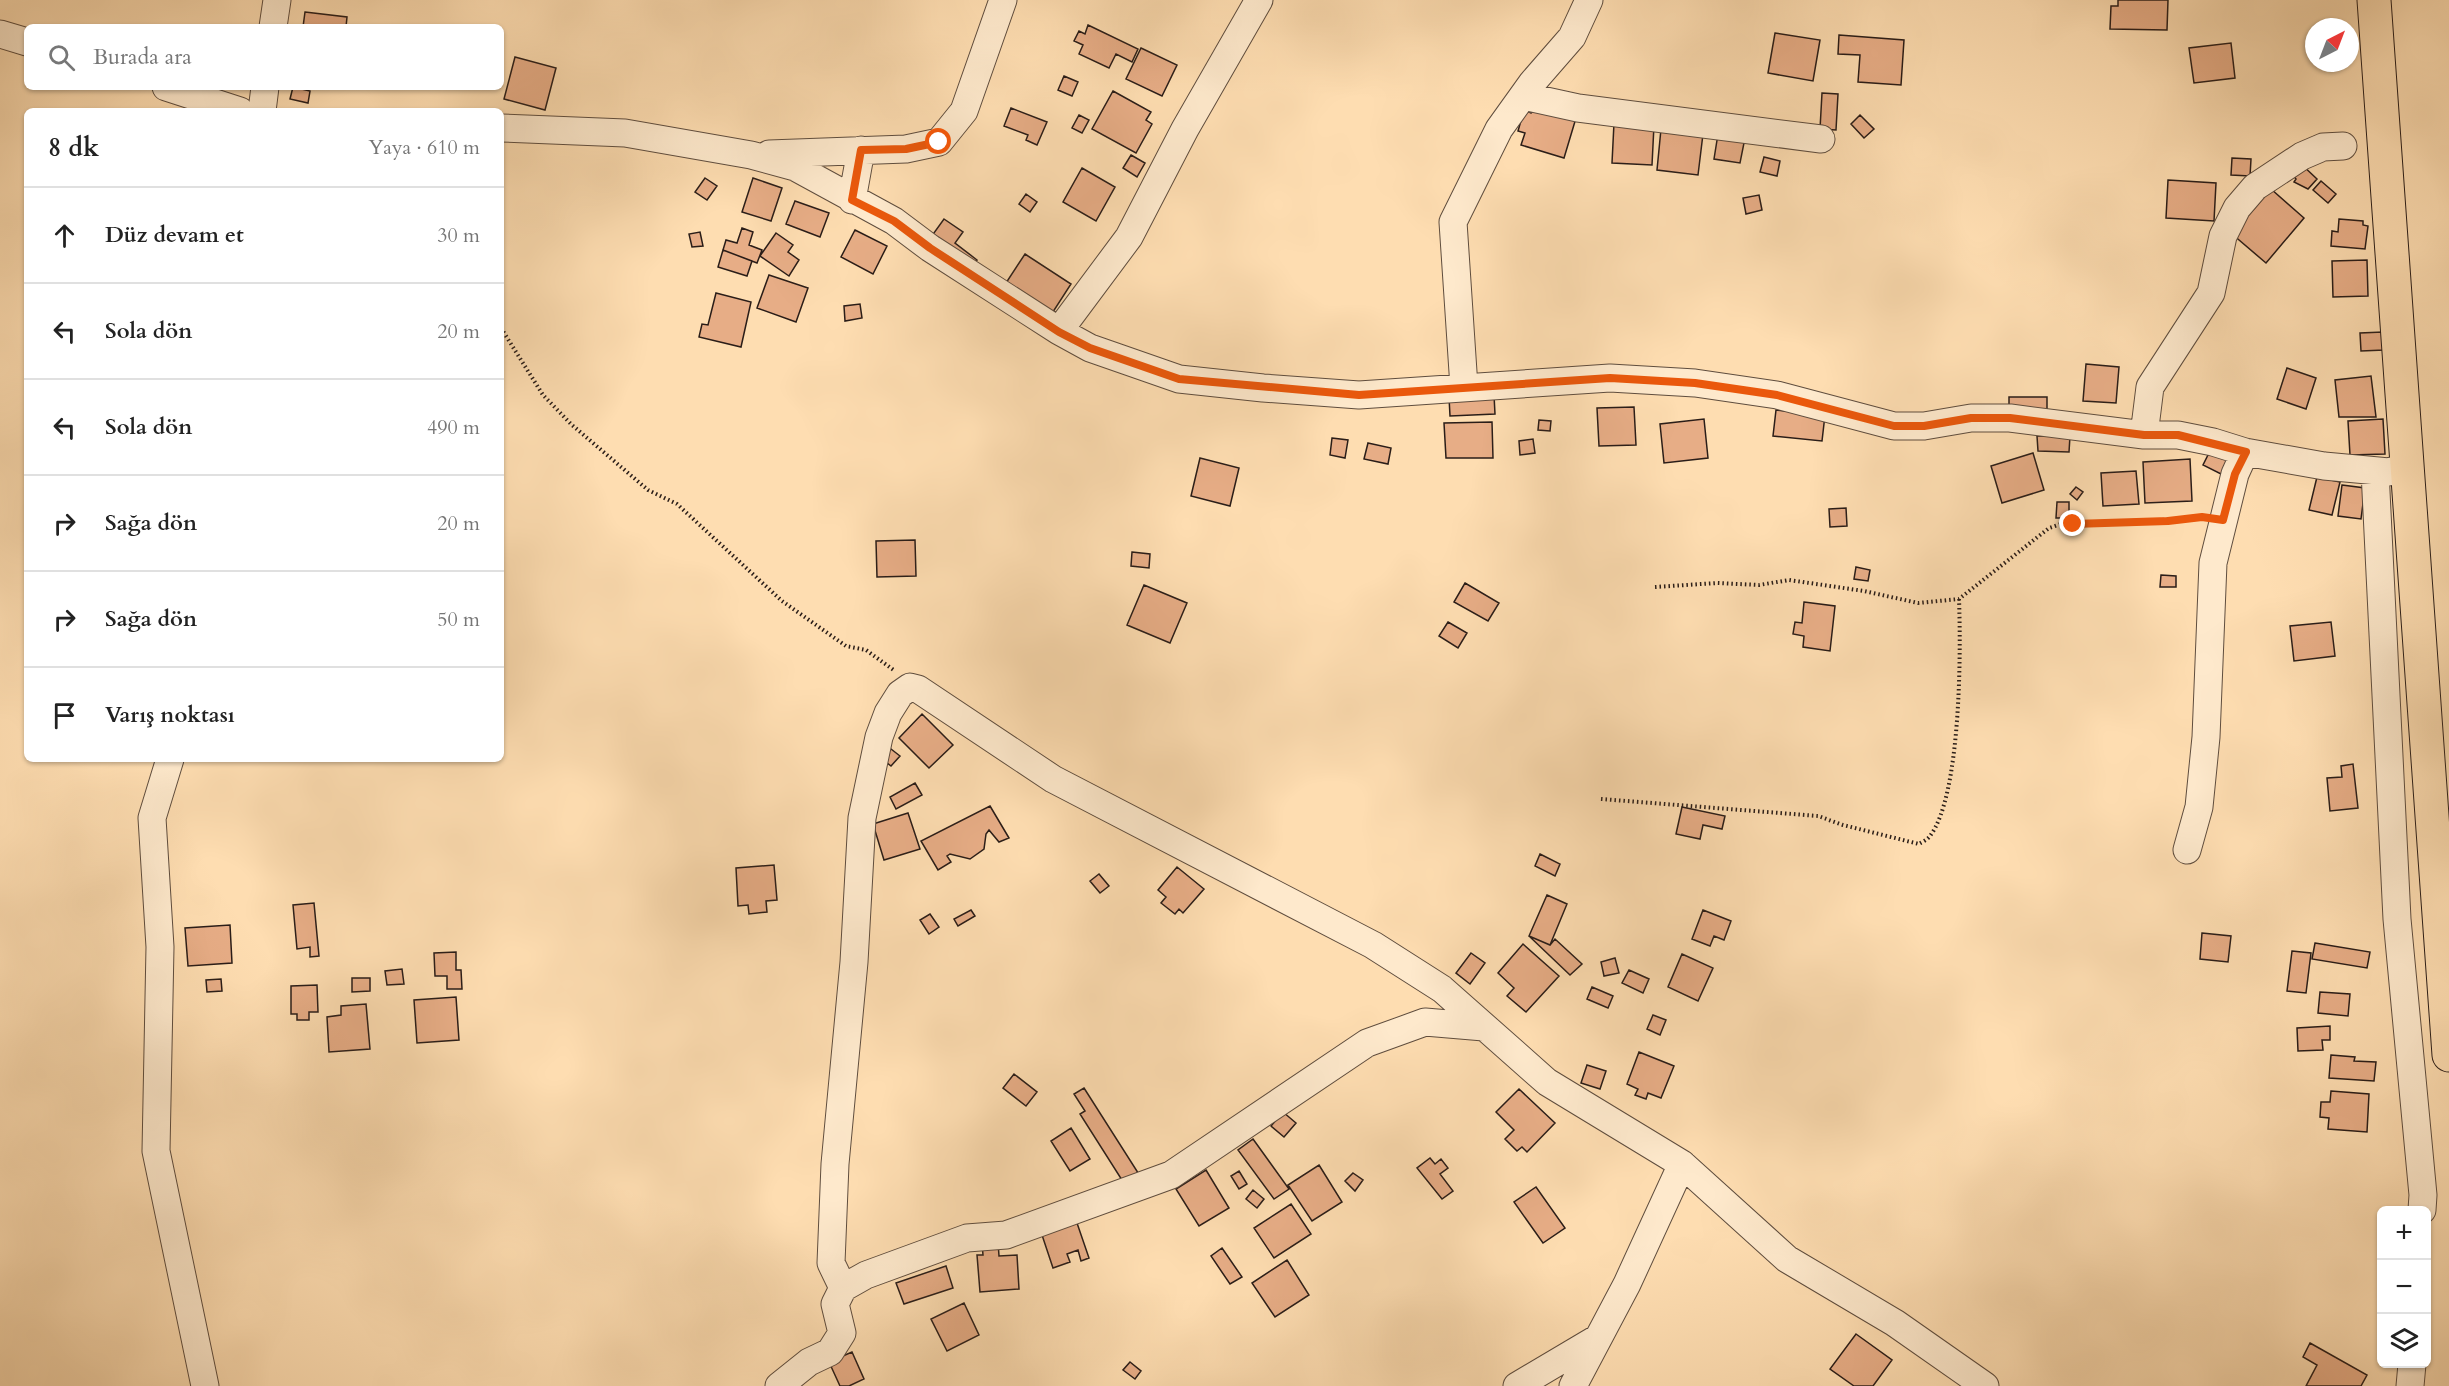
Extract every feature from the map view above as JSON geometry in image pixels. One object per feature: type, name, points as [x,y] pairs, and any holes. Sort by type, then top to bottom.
[{"type":"highway","points":[[2374,0],[2449,1055]]},
{"type":"street","points":[[273,24],[277,0]]},
{"type":"street","points":[[752,155],[906,149],[939,142],[964,111],[1003,0]]},
{"type":"street","points":[[1059,332],[1129,237],[1185,129],[1259,0]]},
{"type":"street","points":[[1464,387],[1453,222],[1499,129],[1522,96],[1572,37],[1589,0]]},
{"type":"street","points":[[0,34],[24,41]]},
{"type":"street","points":[[175,90],[231,108]]},
{"type":"street","points":[[262,108],[265,90]]},
{"type":"street","points":[[1522,96],[1578,108],[1821,139]]},
{"type":"street","points":[[504,128],[625,133],[752,155],[795,167],[894,221],[930,248],[1059,332],[1090,348],[1179,379],[1359,395],[1610,378],[1695,383],[1777,395],[1894,426],[1924,426],[1971,418],[2010,418],[2144,435],[2178,435],[2246,452],[2375,471],[2389,471],[2407,466]]},
{"type":"street","points":[[2144,435],[2150,387],[2211,293],[2223,236],[2237,208],[2256,187],[2302,156],[2323,147],[2343,146]]},
{"type":"street","points":[[852,200],[861,150]]},
{"type":"street","points":[[2187,850],[2199,807],[2206,737],[2213,563],[2235,474],[2246,452]]},
{"type":"street","points":[[2375,471],[2397,919],[2422,1206]]},
{"type":"street","points":[[843,1288],[831,1263],[835,1164],[854,962],[861,827],[879,737],[888,713],[900,694],[910,687],[918,689],[1053,779],[1373,945],[1442,989],[1547,1083],[1682,1164],[1787,1258],[1895,1323],[1985,1386]]},
{"type":"street","points":[[169,762],[152,818],[160,947],[156,1151],[205,1386]]},
{"type":"street","points":[[779,1386],[809,1362],[830,1352],[842,1333],[835,1304],[843,1288],[866,1275],[967,1238],[1006,1236],[1171,1175],[1367,1043],[1425,1022],[1484,1027]]},
{"type":"street","points":[[1573,1386],[1627,1284],[1682,1164]]},
{"type":"street","points":[[1517,1386],[1598,1338]]},
{"type":"street","points":[[2410,1386],[2412,1368]]},
{"type":"path","points":[[504,333],[543,395],[572,424],[648,490],[677,504],[782,601],[846,646],[866,650],[896,672],[910,687]]},
{"type":"path","points":[[1655,586],[1717,583],[1759,585],[1789,580],[1864,591],[1918,603],[1959,599],[2033,538],[2061,524],[2122,524],[2202,517],[2223,520]]},
{"type":"path","points":[[1601,799],[1818,816],[1843,825],[1918,844],[1930,837],[1949,786],[1955,744],[1960,659],[1959,599]]},
{"type":"building","points":[[2118,0],[2168,0],[2167,30],[2110,29],[2111,6],[2118,6]]},
{"type":"building","points":[[305,12],[347,17],[346,24],[303,24]]},
{"type":"building","points":[[1088,25],[1138,49],[1132,62],[1116,54],[1109,68],[1079,54],[1083,45],[1074,41],[1079,31],[1085,34]]},
{"type":"building","points":[[1775,33],[1820,40],[1813,81],[1768,73]]},
{"type":"building","points":[[1839,35],[1904,40],[1901,85],[1858,82],[1860,55],[1838,54]]},
{"type":"building","points":[[2231,43],[2235,78],[2194,83],[2189,48]]},
{"type":"building","points":[[1141,48],[1177,65],[1162,96],[1126,79]]},
{"type":"building","points":[[515,57],[556,68],[545,110],[504,99]]},
{"type":"building","points":[[1064,76],[1078,82],[1072,96],[1058,90]]},
{"type":"building","points":[[292,90],[310,91],[308,103],[290,99]]},
{"type":"building","points":[[1113,91],[1151,112],[1146,120],[1152,124],[1136,153],[1092,129]]},
{"type":"building","points":[[1822,93],[1838,94],[1836,130],[1820,129]]},
{"type":"building","points":[[1533,106],[1576,118],[1564,158],[1521,145],[1525,133],[1518,131],[1524,110],[1531,113]]},
{"type":"building","points":[[1011,108],[1047,122],[1037,145],[1026,140],[1028,135],[1004,126]]},
{"type":"building","points":[[1079,115],[1089,120],[1082,133],[1072,128]]},
{"type":"building","points":[[1860,115],[1874,129],[1864,138],[1851,124]]},
{"type":"building","points":[[1614,123],[1654,125],[1652,165],[1612,163]]},
{"type":"building","points":[[1661,129],[1703,134],[1698,175],[1657,170]]},
{"type":"building","points":[[1718,134],[1745,138],[1740,163],[1714,159]]},
{"type":"building","points":[[1131,155],[1145,163],[1137,177],[1123,168]]},
{"type":"building","points":[[1764,157],[1780,161],[1777,176],[1760,172]]},
{"type":"building","points":[[2232,158],[2251,159],[2250,176],[2231,175]]},
{"type":"building","points":[[2300,163],[2317,179],[2308,189],[2294,182],[2296,179],[2292,174]]},
{"type":"building","points":[[1082,168],[1115,187],[1096,221],[1063,202]]},
{"type":"building","points":[[705,178],[717,186],[707,200],[695,192]]},
{"type":"building","points":[[753,178],[782,188],[771,221],[742,212]]},
{"type":"building","points":[[2168,180],[2216,183],[2214,221],[2166,218]]},
{"type":"building","points":[[2321,181],[2336,194],[2328,203],[2313,190]]},
{"type":"building","points":[[2271,189],[2304,218],[2266,263],[2232,234]]},
{"type":"building","points":[[1026,194],[1037,202],[1030,212],[1019,204]]},
{"type":"building","points":[[1759,195],[1762,210],[1746,214],[1743,198]]},
{"type":"building","points":[[795,201],[829,213],[820,237],[786,224]]},
{"type":"building","points":[[944,219],[963,232],[955,243],[977,260],[971,267],[931,237]]},
{"type":"building","points":[[2339,219],[2363,221],[2363,225],[2368,226],[2365,249],[2331,246],[2332,231],[2338,232]]},
{"type":"building","points":[[742,228],[753,232],[749,245],[762,250],[757,263],[723,250],[726,240],[737,243]]},
{"type":"building","points":[[855,230],[887,246],[873,274],[841,257]]},
{"type":"building","points":[[700,232],[703,246],[692,247],[689,234]]},
{"type":"building","points":[[776,233],[793,245],[788,252],[799,260],[789,276],[760,256]]},
{"type":"building","points":[[723,250],[752,261],[747,276],[718,267]]},
{"type":"building","points":[[1025,254],[1071,284],[1051,315],[1004,286]]},
{"type":"building","points":[[2367,260],[2368,296],[2333,297],[2332,261]]},
{"type":"building","points":[[769,275],[808,288],[796,322],[757,308]]},
{"type":"building","points":[[716,293],[751,302],[741,347],[699,337],[702,324],[708,325]]},
{"type":"building","points":[[860,304],[862,318],[845,321],[844,306]]},
{"type":"building","points":[[2383,332],[2384,350],[2361,351],[2360,333]]},
{"type":"building","points":[[2086,364],[2119,367],[2116,403],[2083,401]]},
{"type":"building","points":[[2287,368],[2316,378],[2306,409],[2277,399]]},
{"type":"building","points":[[2371,376],[2376,417],[2339,417],[2335,380]]},
{"type":"building","points":[[1494,395],[1495,414],[1450,416],[1449,397]]},
{"type":"building","points":[[2009,397],[2047,397],[2047,413],[2009,412]]},
{"type":"building","points":[[1634,407],[1636,445],[1599,446],[1597,408]]},
{"type":"building","points":[[1776,410],[1825,415],[1822,441],[1773,436]]},
{"type":"building","points":[[1704,419],[1708,458],[1664,463],[1660,424]]},
{"type":"building","points":[[2383,419],[2385,454],[2350,455],[2348,421]]},
{"type":"building","points":[[1539,420],[1551,421],[1550,431],[1538,430]]},
{"type":"building","points":[[1492,422],[1493,458],[1446,458],[1444,423]]},
{"type":"building","points":[[2037,436],[2070,436],[2069,452],[2038,451]]},
{"type":"building","points":[[1332,438],[1348,440],[1345,458],[1330,455]]},
{"type":"building","points":[[1533,439],[1535,453],[1520,455],[1519,441]]},
{"type":"building","points":[[1368,443],[1391,448],[1388,464],[1364,459]]},
{"type":"building","points":[[2212,447],[2232,457],[2223,475],[2203,465]]},
{"type":"building","points":[[2033,453],[2044,490],[2002,503],[1991,466]]},
{"type":"building","points":[[1200,458],[1239,468],[1230,506],[1191,496]]},
{"type":"building","points":[[2190,459],[2192,501],[2145,503],[2143,462]]},
{"type":"building","points":[[2136,471],[2139,504],[2103,506],[2101,473]]},
{"type":"building","points":[[2317,477],[2340,482],[2332,515],[2309,510]]},
{"type":"building","points":[[2342,485],[2365,488],[2361,519],[2338,516]]},
{"type":"building","points":[[2076,487],[2083,492],[2077,500],[2070,494]]},
{"type":"building","points":[[2057,502],[2069,502],[2069,518],[2056,518]]},
{"type":"building","points":[[1846,508],[1847,526],[1830,527],[1829,509]]},
{"type":"building","points":[[915,540],[916,576],[877,577],[876,541]]},
{"type":"building","points":[[1132,552],[1150,554],[1149,568],[1131,566]]},
{"type":"building","points":[[1856,567],[1870,570],[1868,581],[1854,579]]},
{"type":"building","points":[[2161,575],[2176,576],[2176,587],[2160,587]]},
{"type":"building","points":[[1465,583],[1499,603],[1488,621],[1454,602]]},
{"type":"building","points":[[1144,585],[1187,603],[1170,643],[1127,625]]},
{"type":"building","points":[[1804,602],[1835,606],[1830,651],[1803,647],[1804,636],[1793,634],[1795,622],[1802,623]]},
{"type":"building","points":[[1448,622],[1467,633],[1458,648],[1439,636]]},
{"type":"building","points":[[2331,622],[2335,656],[2294,661],[2290,626]]},
{"type":"building","points":[[922,714],[953,745],[929,768],[899,738]]},
{"type":"building","points":[[891,749],[900,756],[891,766],[882,759]]},
{"type":"building","points":[[2353,764],[2358,808],[2330,811],[2327,778],[2342,777],[2341,766]]},
{"type":"building","points":[[915,783],[922,795],[896,809],[890,797]]},
{"type":"building","points":[[990,806],[1009,838],[999,842],[989,830],[986,834],[984,849],[970,859],[950,854],[947,856],[951,862],[938,870],[921,841]]},
{"type":"building","points":[[1682,807],[1725,816],[1722,829],[1703,825],[1700,839],[1676,834]]},
{"type":"building","points":[[908,813],[920,849],[884,860],[873,824]]},
{"type":"building","points":[[1540,854],[1560,864],[1555,876],[1535,866]]},
{"type":"building","points":[[774,865],[777,900],[766,901],[767,912],[749,914],[748,905],[738,906],[736,868]]},
{"type":"building","points":[[1177,867],[1204,889],[1183,913],[1179,909],[1175,914],[1161,903],[1166,897],[1158,890]]},
{"type":"building","points":[[1099,874],[1109,886],[1100,893],[1090,881]]},
{"type":"building","points":[[1547,895],[1567,904],[1550,945],[1529,936]]},
{"type":"building","points":[[314,903],[319,956],[310,957],[310,947],[297,949],[293,905]]},
{"type":"building","points":[[971,910],[975,916],[958,926],[954,919]]},
{"type":"building","points":[[1703,910],[1731,921],[1724,940],[1714,936],[1710,946],[1692,939]]},
{"type":"building","points":[[930,914],[939,927],[929,934],[920,920]]},
{"type":"building","points":[[230,925],[232,963],[188,966],[185,928]]},
{"type":"building","points":[[2202,933],[2231,936],[2228,962],[2200,959]]},
{"type":"building","points":[[1529,936],[1550,945],[1555,939],[1582,964],[1570,975]]},
{"type":"building","points":[[2315,943],[2370,952],[2367,968],[2312,959]]},
{"type":"building","points":[[1523,944],[1559,976],[1526,1012],[1507,996],[1514,988],[1498,973]]},
{"type":"building","points":[[2292,951],[2311,953],[2306,993],[2287,991]]},
{"type":"building","points":[[456,952],[456,970],[461,970],[462,989],[447,989],[447,976],[435,976],[434,953]]},
{"type":"building","points":[[1471,953],[1485,963],[1470,984],[1456,973]]},
{"type":"building","points":[[1682,954],[1713,968],[1698,1001],[1668,987]]},
{"type":"building","points":[[1615,958],[1619,973],[1604,976],[1601,962]]},
{"type":"building","points":[[402,969],[404,984],[387,985],[385,971]]},
{"type":"building","points":[[1629,970],[1649,979],[1643,993],[1622,983]]},
{"type":"building","points":[[352,978],[370,978],[370,991],[352,992]]},
{"type":"building","points":[[221,979],[222,991],[207,992],[206,980]]},
{"type":"building","points":[[317,985],[318,1012],[309,1012],[309,1020],[297,1020],[297,1014],[291,1014],[291,986]]},
{"type":"building","points":[[1592,987],[1613,996],[1608,1008],[1587,999]]},
{"type":"building","points":[[2320,992],[2350,994],[2348,1016],[2318,1013]]},
{"type":"building","points":[[456,997],[459,1040],[417,1043],[414,1000]]},
{"type":"building","points":[[366,1004],[370,1049],[329,1052],[327,1017],[341,1015],[341,1006]]},
{"type":"building","points":[[1653,1015],[1666,1020],[1660,1035],[1647,1029]]},
{"type":"building","points":[[2330,1026],[2330,1040],[2322,1040],[2323,1050],[2298,1051],[2297,1028]]},
{"type":"building","points":[[1639,1052],[1674,1066],[1661,1098],[1648,1093],[1646,1099],[1635,1095],[1638,1089],[1627,1084]]},
{"type":"building","points":[[2331,1055],[2355,1057],[2354,1061],[2376,1062],[2374,1081],[2329,1078]]},
{"type":"building","points":[[1587,1065],[1606,1071],[1600,1089],[1581,1083]]},
{"type":"building","points":[[1014,1074],[1037,1092],[1026,1106],[1003,1088]]},
{"type":"building","points":[[1084,1088],[1142,1179],[1127,1188],[1080,1114],[1085,1111],[1074,1094]]},
{"type":"building","points":[[1519,1089],[1555,1123],[1527,1152],[1522,1147],[1517,1151],[1505,1139],[1514,1130],[1496,1112]]},
{"type":"building","points":[[2331,1091],[2369,1094],[2367,1132],[2328,1129],[2329,1118],[2320,1117],[2321,1102],[2330,1102]]},
{"type":"building","points":[[1283,1112],[1296,1123],[1284,1137],[1271,1126]]},
{"type":"building","points":[[1071,1128],[1090,1159],[1070,1171],[1051,1141]]},
{"type":"building","points":[[1253,1139],[1289,1189],[1274,1199],[1238,1150]]},
{"type":"building","points":[[1430,1158],[1435,1164],[1441,1159],[1448,1168],[1440,1174],[1453,1191],[1442,1199],[1417,1168]]},
{"type":"building","points":[[1319,1165],[1342,1202],[1312,1221],[1288,1185]]},
{"type":"building","points":[[1206,1170],[1229,1208],[1199,1226],[1176,1189]]},
{"type":"building","points":[[1239,1171],[1247,1184],[1239,1189],[1231,1176]]},
{"type":"building","points":[[1353,1173],[1363,1180],[1355,1191],[1345,1181]]},
{"type":"building","points":[[1536,1187],[1565,1228],[1543,1243],[1514,1202]]},
{"type":"building","points":[[1253,1190],[1264,1199],[1257,1208],[1246,1199]]},
{"type":"building","points":[[1291,1204],[1311,1234],[1274,1258],[1254,1228]]},
{"type":"building","points":[[1077,1223],[1089,1258],[1081,1261],[1078,1250],[1067,1254],[1070,1262],[1053,1268],[1042,1235]]},
{"type":"building","points":[[998,1242],[999,1256],[1017,1255],[1019,1289],[980,1292],[977,1255],[983,1255],[982,1243]]},
{"type":"building","points":[[1222,1248],[1242,1277],[1230,1284],[1211,1256]]},
{"type":"building","points":[[1287,1260],[1309,1295],[1275,1317],[1252,1283]]},
{"type":"building","points":[[946,1266],[953,1288],[904,1304],[896,1283]]},
{"type":"building","points":[[964,1303],[979,1335],[947,1351],[931,1319]]},
{"type":"building","points":[[1856,1334],[1892,1360],[1873,1386],[1854,1386],[1830,1369]]},
{"type":"building","points":[[2310,1343],[2367,1375],[2361,1386],[2306,1386],[2317,1365],[2303,1357]]},
{"type":"building","points":[[852,1352],[864,1379],[849,1386],[840,1386],[829,1362]]},
{"type":"building","points":[[1130,1362],[1141,1371],[1135,1379],[1123,1370]]},
{"type":"route","points":[[939,142],[906,149],[861,150],[852,200],[894,221],[930,248],[1059,332],[1090,348],[1179,379],[1359,395],[1398,393],[1428,388],[1520,386],[1610,378],[1695,383],[1777,395],[1894,426],[1924,426],[1971,418],[2010,418],[2064,423],[2144,435],[2178,435],[2246,452],[2235,474],[2223,520],[2202,517],[2122,524],[2073,524]]}]
